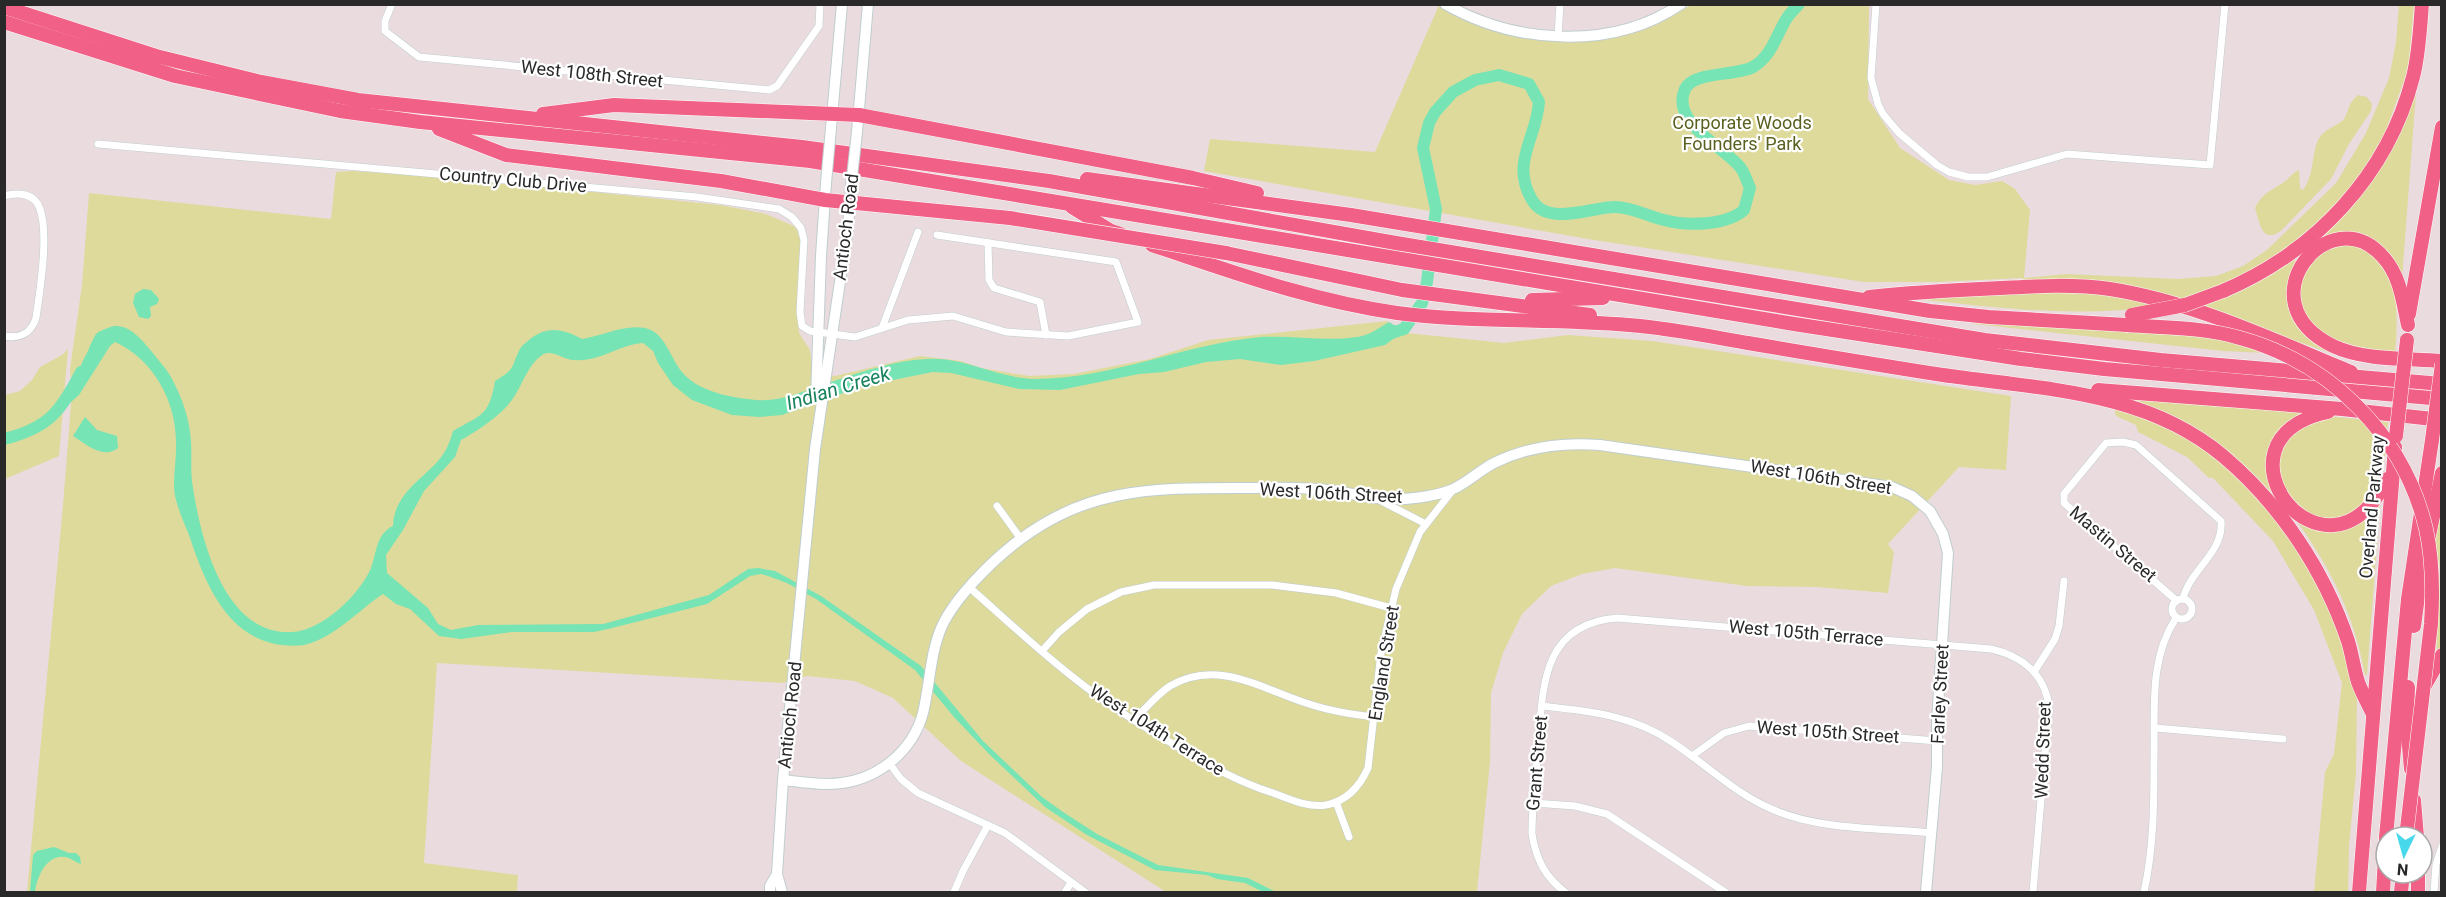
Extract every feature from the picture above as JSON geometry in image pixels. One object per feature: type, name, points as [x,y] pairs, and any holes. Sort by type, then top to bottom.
[{"type":"highway","points":[[1049,181],[1082,178],[1351,215],[1958,315],[2096,323],[2129,320],[2185,305],[2223,291],[2268,269],[2308,241],[2332,219],[2364,181],[2388,141],[2407,95],[2416,57],[2422,4]]},
{"type":"highway","points":[[4,7],[145,53],[261,82],[388,104],[802,147],[1049,181],[1395,250]]},
{"type":"highway","points":[[4,22],[121,60],[223,87],[340,111],[420,122],[810,161],[1065,202],[1985,340],[2150,359],[2442,384]]},
{"type":"highway","points":[[517,118],[614,105],[859,115],[1193,178],[1351,215]]},
{"type":"highway","points":[[420,122],[506,154],[721,181],[825,200],[1010,218],[1226,253],[1371,284],[1641,320],[1662,328]]},
{"type":"highway","name":"Overland Parkway","points":[[2359,892],[2391,472],[2408,325],[2442,127]]},
{"type":"highway","points":[[1065,202],[1111,231],[1270,286],[1349,305],[1429,317],[1597,323],[1662,328],[2112,400],[2165,418],[2225,457],[2263,494],[2295,536],[2319,577],[2348,642],[2359,683],[2373,714]]},
{"type":"highway","points":[[2387,825],[2408,599],[2442,362],[2355,353],[2324,340],[2307,326],[2296,310],[2293,289],[2299,266],[2310,252],[2326,243],[2354,240],[2370,247],[2388,263],[2401,290],[2408,325]]},
{"type":"highway","points":[[1486,265],[1632,297],[2021,359],[2104,369],[2442,399]]},
{"type":"highway","points":[[1853,299],[1916,291],[2044,286],[2109,289],[2169,303],[2266,337],[2364,378]]},
{"type":"highway","points":[[1480,299],[1632,297]]},
{"type":"highway","points":[[2129,320],[2232,336],[2262,345],[2304,365],[2333,384],[2376,427],[2390,446],[2411,485],[2428,539],[2432,569],[2432,624],[2407,825]]},
{"type":"highway","points":[[2039,388],[2065,386],[2342,409],[2442,420]]},
{"type":"highway","points":[[2342,409],[2315,414],[2300,420],[2283,437],[2276,451],[2273,466],[2275,481],[2282,498],[2301,517],[2325,524],[2342,523],[2357,517],[2374,504],[2391,472]]},
{"type":"highway","points":[[2416,825],[2407,703],[2415,615],[2440,485]]},
{"type":"highway","points":[[2423,688],[2442,655]]},
{"type":"street","name":"West 108th Street","points":[[392,4],[385,21],[385,31],[416,56],[769,90],[777,86],[819,26],[820,4]]},
{"type":"street","name":"Antioch Road","points":[[825,333],[821,256],[842,4]]},
{"type":"street","name":"Antioch Road","points":[[782,892],[777,874],[783,780],[815,449],[820,374],[825,333],[850,203],[868,4]]},
{"type":"street","points":[[1445,4],[1473,18],[1506,29],[1558,36],[1595,35],[1623,30],[1648,22],[1681,4]]},
{"type":"street","points":[[1558,36],[1560,4]]},
{"type":"street","points":[[1876,4],[1871,78],[1878,104],[1892,126],[1937,165],[1962,176],[1980,178],[2067,154],[2210,165],[2225,4]]},
{"type":"street","name":"Country Club Drive","points":[[98,144],[697,196],[779,209],[792,217],[801,228],[804,240],[800,312],[802,326],[810,331],[825,333]]},
{"type":"street","points":[[4,196],[15,193],[29,196],[36,202],[40,209],[44,245],[33,328],[23,336],[13,338],[4,336]]},
{"type":"street","points":[[882,328],[918,232]]},
{"type":"street","points":[[825,333],[855,337],[908,320],[952,316],[1006,332],[1068,336],[1138,322],[1116,262],[938,235]]},
{"type":"street","points":[[988,243],[989,280],[994,288],[1040,302],[1046,335]]},
{"type":"street","name":"Mastin Street","points":[[2123,442],[2136,446],[2222,521],[2222,534],[2216,548],[2193,575],[2180,600],[2064,503],[2064,494],[2106,443],[2123,442]]},
{"type":"street","name":"West 106th Street","points":[[783,780],[841,783],[867,777],[889,763],[908,744],[916,731],[922,714],[934,649],[943,625],[970,588],[1021,538],[1074,508],[1110,496],[1144,490],[1315,488],[1376,498],[1399,499],[1454,489],[1482,469],[1515,454],[1554,444],[1583,444],[1877,484],[1904,491],[1921,502]]},
{"type":"street","name":"England Street","points":[[1336,801],[1350,794],[1364,778],[1370,759],[1381,653],[1391,608],[1406,562],[1420,532],[1454,489]]},
{"type":"street","points":[[1376,498],[1426,524]]},
{"type":"street","name":"Farley Street","points":[[1921,502],[1937,521],[1948,554],[1937,767],[1926,892]]},
{"type":"street","points":[[998,506],[1021,538]]},
{"type":"street","points":[[2034,672],[2055,639],[2059,626],[2064,581]]},
{"type":"street","points":[[1042,651],[1059,632],[1087,609],[1121,592],[1154,585],[1272,585],[1336,593],[1391,608]]},
{"type":"street","name":"West 104th Terrace","points":[[970,588],[1094,694],[1219,771],[1266,791],[1308,804],[1326,805],[1336,801]]},
{"type":"street","points":[[2180,600],[2192,605],[2192,612],[2186,619],[2176,618],[2172,609],[2180,600]]},
{"type":"street","name":"West 105th Terrace","points":[[1573,632],[1596,621],[1617,618],[1942,645],[2006,652],[2022,660],[2034,672]]},
{"type":"street","points":[[2144,892],[2153,840],[2156,665],[2166,633],[2176,618]]},
{"type":"street","name":"Grant Street","points":[[1565,892],[1550,879],[1538,859],[1532,834],[1545,675],[1557,650],[1573,632]]},
{"type":"street","name":"Wedd Street","points":[[2033,892],[2049,707],[2045,688],[2034,672]]},
{"type":"street","points":[[1133,720],[1171,685],[1189,678],[1215,674],[1241,678],[1320,708],[1374,717]]},
{"type":"street","points":[[1542,706],[1594,711],[1619,717],[1656,732],[1739,792],[1756,802],[1795,817],[1826,823],[1931,833]]},
{"type":"street","name":"West 105th Street","points":[[1692,756],[1724,733],[1749,726],[1937,741]]},
{"type":"street","points":[[2155,728],[2283,739]]},
{"type":"street","points":[[889,763],[918,793],[988,825],[1026,847],[1085,892]]},
{"type":"street","points":[[1336,801],[1349,837]]},
{"type":"street","points":[[1534,803],[1575,806],[1607,814],[1725,892]]},
{"type":"street","points":[[954,892],[988,825]]},
{"type":"street","points":[[2434,892],[2436,864],[2442,846]]},
{"type":"street","name":"Antioch Road","points":[[770,892],[770,886],[777,874]]},
{"type":"street","points":[[1065,892],[1071,883]]},
{"type":"green space","name":"Corporate Woods Founders' Park","points":[[1439,5],[1469,21],[1501,32],[1533,39],[1565,41],[1598,39],[1630,32],[1661,21],[1691,5],[1869,5],[1868,99],[1900,148],[1949,180],[1975,185],[2002,181],[2015,189],[2030,210],[2024,278],[2067,274],[2178,279],[2216,276],[2243,266],[2267,250],[2336,183],[2366,133],[2389,78],[2396,42],[2399,5],[2414,5],[2409,61],[2405,78],[2385,133],[2359,177],[2319,222],[2270,261],[2230,282],[2179,300],[2023,281],[2023,278],[1938,282],[1864,282],[1588,239],[1204,171],[1210,139],[1375,152]]},
{"type":"green space","points":[[2416,93],[2402,279],[2382,250],[2315,243],[2350,208]]},
{"type":"green space","points":[[2358,95],[2367,97],[2372,104],[2371,111],[2349,144],[2331,179],[2282,230],[2275,234],[2266,234],[2260,226],[2255,208],[2258,203],[2267,193],[2299,170],[2300,188],[2303,190],[2311,171],[2318,140],[2344,119],[2350,104]]},
{"type":"green space","points":[[336,172],[436,176],[720,205],[766,214],[796,227],[801,242],[797,296],[799,333],[810,350],[813,374],[835,376],[920,356],[961,361],[981,368],[1029,376],[1074,374],[1150,359],[1208,340],[1387,321],[1407,333],[1504,343],[1568,335],[1652,341],[2011,396],[2006,470],[1959,467],[1888,544],[1894,552],[1888,593],[1817,587],[1747,586],[1615,568],[1582,574],[1551,586],[1522,614],[1503,653],[1491,693],[1490,762],[1477,892],[1166,892],[961,761],[893,698],[855,681],[807,676],[782,683],[437,663],[424,863],[518,875],[517,892],[27,892],[63,505],[72,392],[70,369],[82,285],[89,193],[331,219]]},
{"type":"green space","points":[[2348,244],[2365,250],[2378,259],[2387,272],[2396,303],[2395,353],[2347,346],[2328,337],[2303,313],[2298,286],[2312,257],[2335,246]]},
{"type":"green space","points":[[2292,260],[2297,261],[2290,304],[2336,351],[2334,354],[2193,306],[2257,281]]},
{"type":"green space","points":[[2022,292],[2094,293],[2126,297],[2158,306],[2129,310],[2069,311],[2007,308],[1918,299]]},
{"type":"green space","points":[[1975,321],[2179,334],[2227,340],[2268,353],[2223,351],[1975,324]]},
{"type":"green space","points":[[68,349],[59,456],[5,479],[5,395],[20,391],[32,380],[40,367],[62,355]]},
{"type":"green space","points":[[2133,397],[2302,411],[2283,431],[2272,493],[2240,461],[2224,449],[2191,428],[2132,401]]},
{"type":"green space","points":[[2114,407],[2155,421],[2197,443],[2246,482],[2325,583],[2357,689],[2356,773],[2349,846],[2348,892],[2314,892],[2325,772],[2334,754],[2342,683],[2314,610],[2273,541],[2213,478],[2209,478],[2187,457],[2138,432],[2136,425],[2116,416]]},
{"type":"green space","points":[[2327,416],[2388,422],[2379,481],[2363,505],[2344,517],[2324,518],[2304,510],[2289,496],[2280,477],[2279,456],[2290,435],[2302,426]]},
{"type":"green space","points":[[2378,504],[2380,505],[2367,675],[2365,675],[2355,632],[2340,594],[2331,575],[2296,520],[2310,523],[2370,512]]},
{"type":"green space","points":[[2440,505],[2442,647],[2436,657],[2440,569],[2433,529]]},
{"type":"water","points":[[143,289],[151,290],[159,299],[157,304],[150,307],[151,316],[148,319],[139,317],[133,303],[135,294]]},
{"type":"water","points":[[1389,322],[1404,331],[1385,345],[1314,361],[1281,365],[1240,359],[1206,362],[1164,372],[1139,374],[1060,390],[1019,389],[951,373],[933,372],[863,386],[782,415],[759,417],[732,415],[692,400],[673,385],[653,351],[643,343],[583,360],[573,360],[546,353],[533,364],[514,397],[503,410],[461,440],[455,457],[424,491],[403,530],[386,555],[387,573],[428,608],[438,624],[451,630],[478,625],[603,624],[709,595],[748,569],[775,571],[821,596],[921,666],[983,741],[1042,797],[1097,834],[1158,865],[1248,878],[1276,892],[1263,892],[1245,883],[1217,879],[1207,875],[1155,870],[1087,835],[1045,807],[989,754],[954,717],[915,670],[816,599],[787,583],[761,574],[750,576],[707,604],[594,632],[511,632],[461,639],[439,636],[410,609],[396,604],[383,594],[340,627],[311,643],[298,646],[284,645],[257,638],[242,629],[229,617],[209,586],[179,511],[174,483],[176,442],[172,411],[160,383],[151,370],[129,349],[115,342],[110,346],[79,395],[71,402],[79,369],[96,334],[115,326],[133,332],[169,374],[185,409],[189,425],[192,477],[197,509],[202,533],[220,581],[233,602],[249,618],[269,629],[292,632],[304,630],[327,618],[358,589],[371,568],[380,539],[387,529],[393,526],[394,515],[403,497],[441,458],[453,431],[483,413],[487,408],[495,381],[510,370],[522,346],[537,335],[550,330],[562,331],[582,339],[621,329],[645,328],[659,336],[682,372],[695,383],[729,396],[766,400],[794,395],[879,367],[916,360],[955,361],[1020,378],[1063,377],[1120,368],[1204,347],[1261,337],[1333,339],[1361,336]]},
{"type":"water","points":[[85,417],[97,430],[117,436],[118,448],[101,452],[73,436]]},
{"type":"water","points":[[54,847],[69,853],[76,853],[80,857],[81,864],[69,858],[55,858],[44,867],[35,892],[30,892],[33,855],[37,851]]},
{"type":"waterway","name":"Indian Creek","points":[[1388,334],[1404,329],[1422,303],[1427,282],[1436,209],[1423,148],[1429,123],[1435,112],[1453,92],[1475,80],[1499,75],[1529,84],[1539,102],[1526,150],[1524,174],[1526,187],[1539,208],[1548,212],[1570,214],[1615,207],[1683,223],[1717,222],[1744,210],[1750,188],[1740,167],[1701,133],[1685,113],[1682,101],[1685,89],[1697,79],[1753,67],[1765,57],[1788,16],[1799,4]]},
{"type":"waterway","name":"Indian Creek","points":[[4,439],[32,429],[52,416],[67,397],[81,372]]}]
